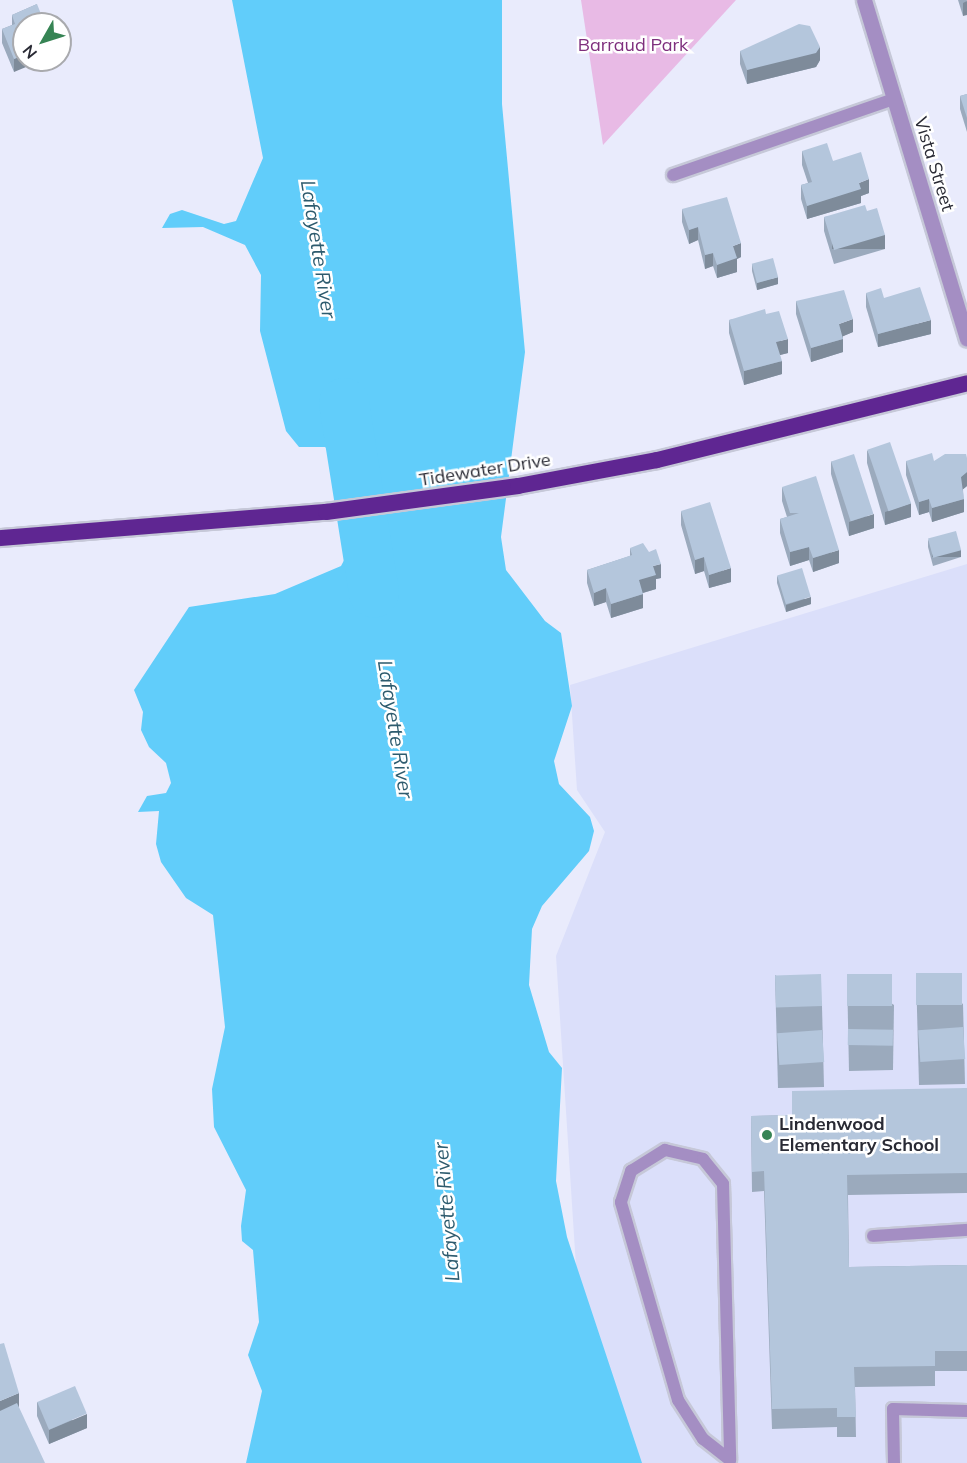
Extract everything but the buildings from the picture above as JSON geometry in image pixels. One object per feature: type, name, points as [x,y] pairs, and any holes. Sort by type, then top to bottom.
[{"type":"highway","name":"Tidewater Drive","points":[[0,538],[244,520],[436,498],[585,473],[860,413],[967,383]]},
{"type":"street","name":"Vista Street","points":[[864,0],[967,339]]},
{"type":"lane","points":[[673,175],[894,99]]},
{"type":"lane","points":[[665,1150],[703,1159],[723,1184],[732,1461],[703,1439],[678,1400],[621,1202],[631,1171],[665,1150]]},
{"type":"lane","points":[[873,1236],[967,1230]]},
{"type":"lane","points":[[894,1463],[893,1409],[967,1411]]},
{"type":"shaded area","name":"Lindenwood Elementary School","points":[[967,564],[967,1463],[621,1463],[579,1313],[556,956],[605,832],[577,790],[570,685]]},
{"type":"green space","name":"Barraud Park","points":[[581,0],[736,0],[603,145]]},
{"type":"water","points":[[232,0],[502,0],[502,104],[525,352],[501,537],[506,570],[545,621],[561,633],[572,706],[554,761],[559,784],[590,817],[594,831],[589,851],[542,906],[532,929],[529,985],[549,1052],[562,1068],[556,1181],[567,1237],[642,1463],[246,1463],[262,1391],[248,1355],[259,1322],[253,1250],[242,1241],[241,1226],[246,1190],[214,1127],[212,1089],[225,1027],[213,915],[186,898],[161,862],[156,844],[159,811],[138,812],[147,796],[166,793],[171,783],[166,763],[149,747],[141,730],[143,712],[134,690],[189,607],[275,594],[341,566],[369,513],[362,476],[325,447],[299,447],[286,431],[260,331],[261,275],[245,245],[203,227],[162,228],[170,214],[182,210],[224,224],[236,221],[263,158]]},
{"type":"waterway","name":"Lafayette River","points":[[344,403],[374,593]]},
{"type":"place","name":"Lindenwood Elementary School","points":[[767,1135]]}]
